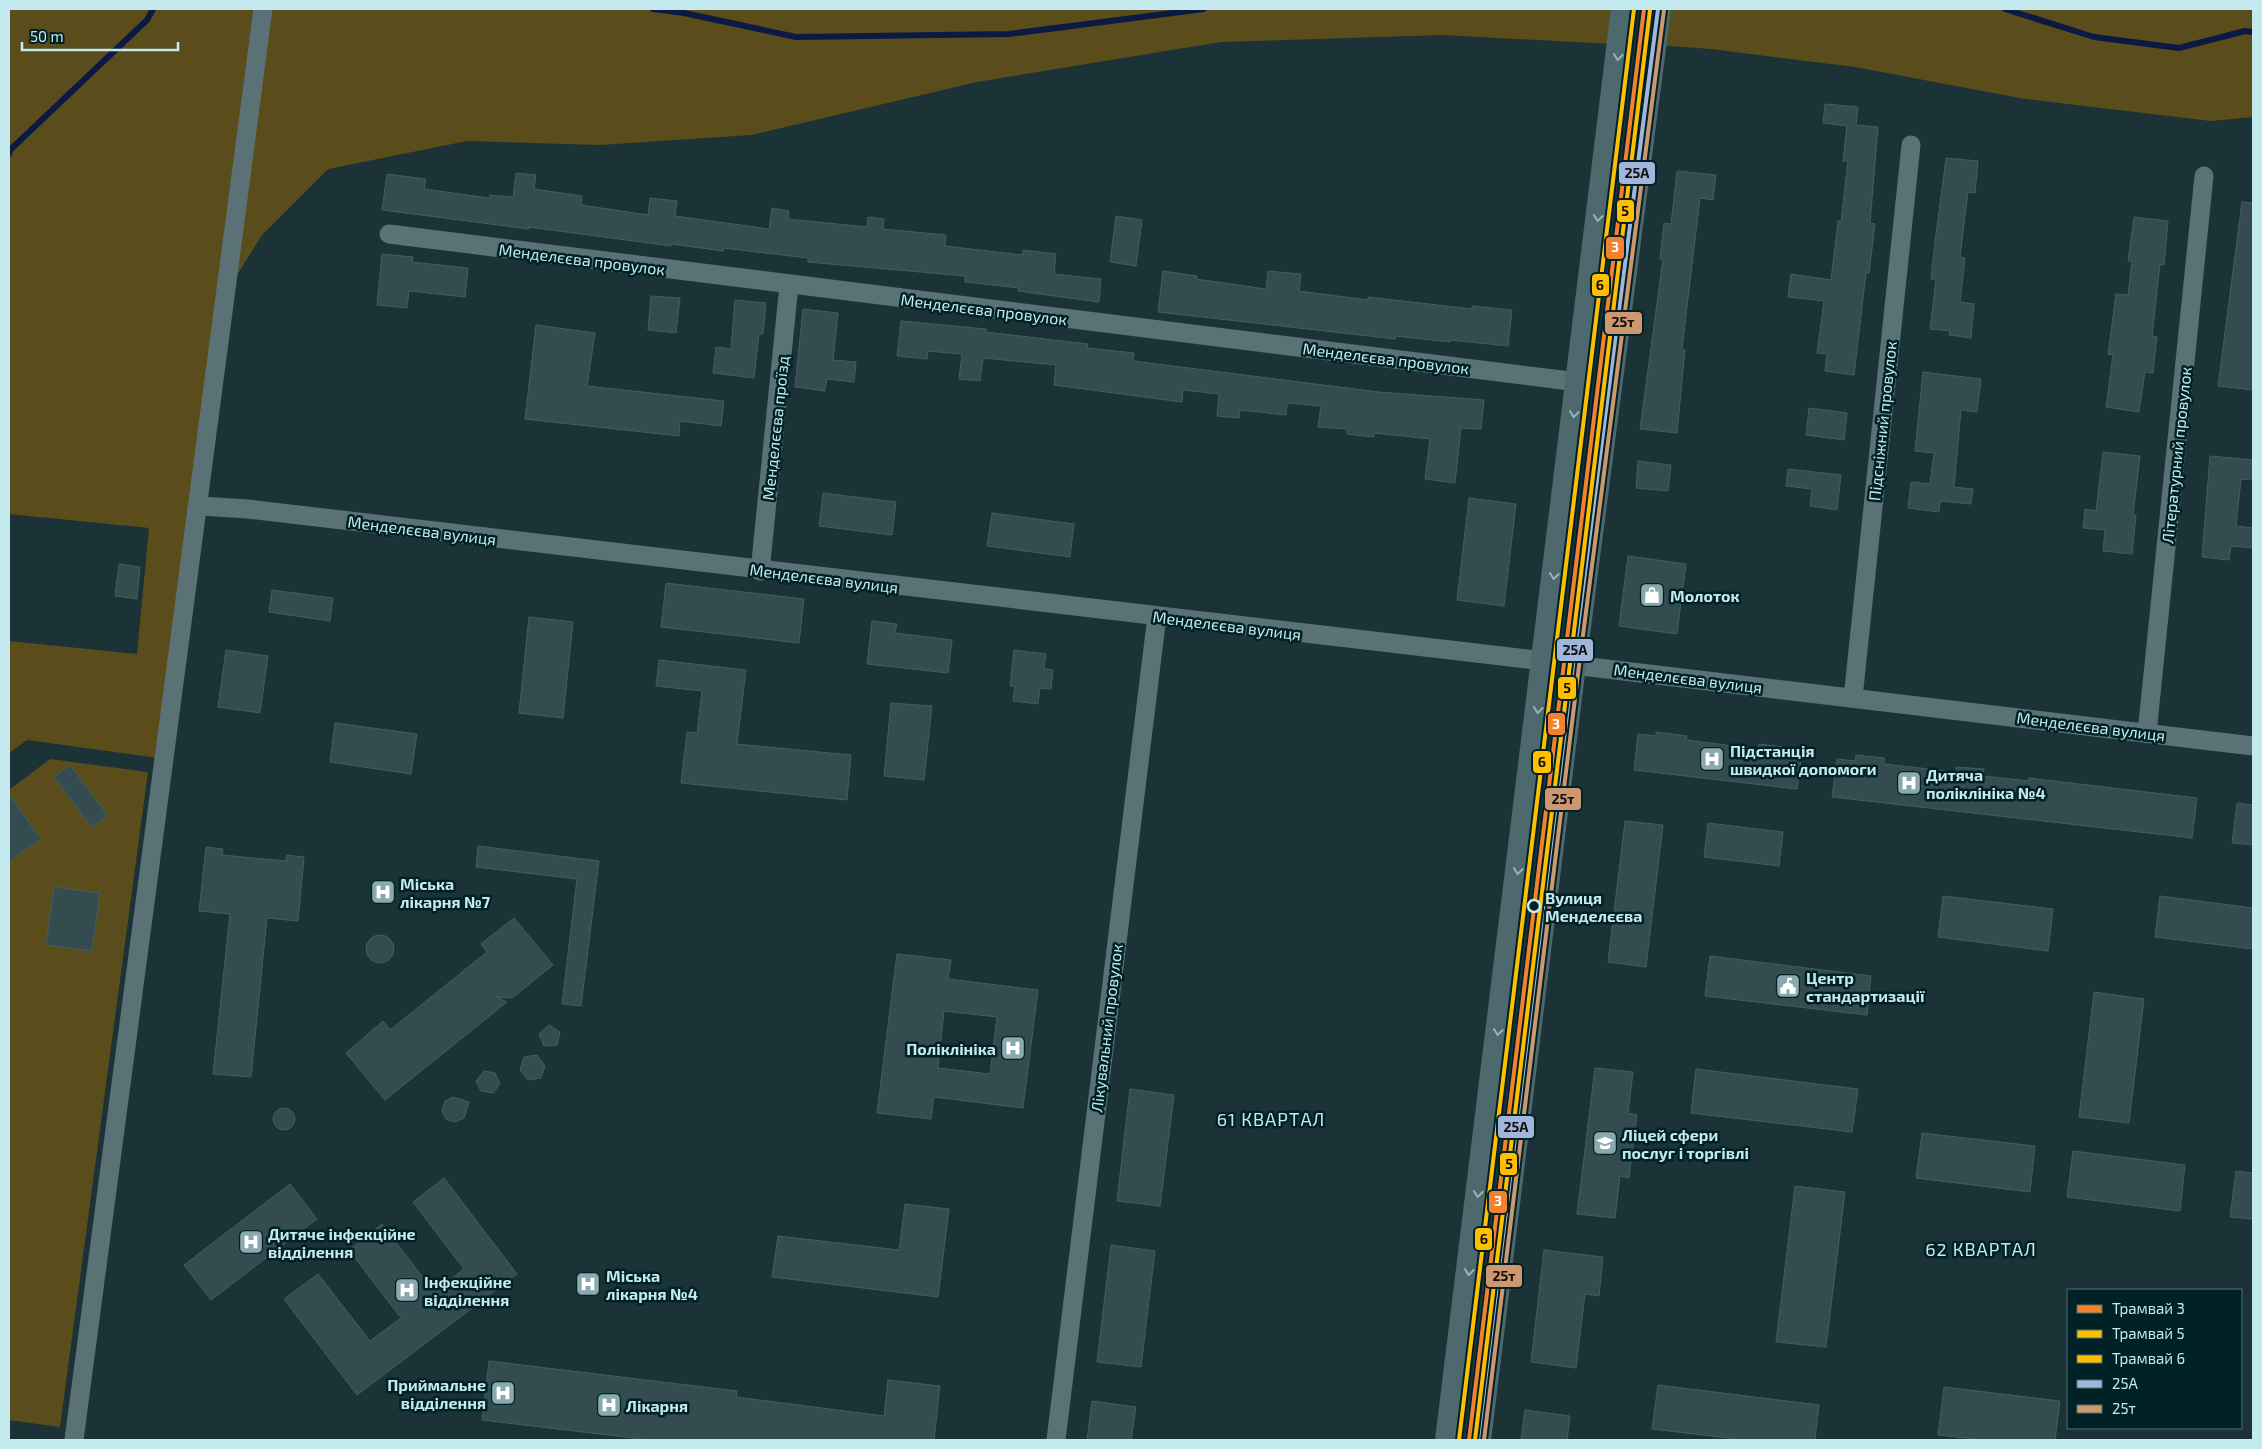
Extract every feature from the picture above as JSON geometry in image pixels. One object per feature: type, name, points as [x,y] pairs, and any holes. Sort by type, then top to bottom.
[{"type":"main road","points":[[1448,1440],[1624,9]]},
{"type":"main road","points":[[1478,1440],[1658,9]]},
{"type":"main road","name":"Менделєєва вулиця","points":[[1544,661],[1574,665]]},
{"type":"street","points":[[74,1440],[200,506],[220,335],[263,9]]},
{"type":"street","name":"Підсніжний провулок","points":[[1852,698],[1911,144]]},
{"type":"street","name":"Літературний провулок","points":[[2147,733],[2204,176]]},
{"type":"street","name":"Менделєєва провулок","points":[[389,234],[1578,382]]},
{"type":"street","name":"Менделєєва проїзд","points":[[760,571],[789,285]]},
{"type":"street","name":"Менделєєва вулиця","points":[[200,506],[258,511],[1544,661]]},
{"type":"street","name":"Лікувальний провулок","points":[[1056,1440],[1157,616]]},
{"type":"street","name":"Менделєєва вулиця","points":[[1574,665],[2253,746]]},
{"type":"shaded area","points":[[9,9],[1617,9],[1612,44],[1443,35],[1221,42],[977,82],[751,135],[600,145],[467,141],[328,169],[262,235],[227,291],[158,758],[27,740],[9,753],[9,641],[137,654],[149,528],[9,514]]},
{"type":"shaded area","points":[[1662,9],[2253,9],[2253,117],[2211,121],[2025,99],[1855,67],[1711,49],[1657,45]]},
{"type":"shaded area","points":[[50,759],[148,772],[60,1427],[9,1420],[9,790]]},
{"type":"building","points":[[1825,104],[1858,107],[1856,125],[1878,127],[1870,223],[1875,224],[1869,273],[1866,273],[1854,375],[1825,371],[1827,354],[1817,353],[1824,301],[1788,297],[1791,274],[1831,280],[1838,221],[1841,221],[1848,161],[1843,161],[1847,126],[1823,123]]},
{"type":"building","points":[[1946,158],[1978,161],[1975,193],[1968,192],[1960,257],[1965,258],[1960,302],[1974,304],[1971,338],[1949,335],[1950,331],[1930,329],[1936,279],[1931,279]]},
{"type":"building","points":[[1677,171],[1716,175],[1713,200],[1700,198],[1682,349],[1685,350],[1677,433],[1640,429],[1663,259],[1660,259],[1664,223],[1671,224]]},
{"type":"building","points":[[516,173],[536,175],[534,189],[582,196],[581,205],[648,215],[650,198],[677,201],[675,216],[769,229],[772,208],[789,211],[788,219],[867,227],[868,217],[884,219],[883,229],[946,235],[945,246],[1023,255],[1023,250],[1056,254],[1054,274],[1101,279],[1099,302],[1018,291],[1019,288],[965,282],[965,276],[808,262],[808,258],[723,248],[723,251],[671,244],[671,246],[382,210],[387,174],[426,179],[424,189],[489,198],[490,195],[513,197]]},
{"type":"building","points":[[2242,202],[2253,203],[2253,390],[2218,386]]},
{"type":"building","points":[[1116,216],[1142,220],[1136,266],[1110,262]]},
{"type":"building","points":[[2134,217],[2168,221],[2164,265],[2160,264],[2152,336],[2157,337],[2153,373],[2145,372],[2139,412],[2106,407],[2113,355],[2108,354],[2116,294],[2128,295],[2132,261],[2128,261]]},
{"type":"building","points":[[382,254],[413,257],[412,262],[468,268],[465,297],[409,291],[407,308],[377,305]]},
{"type":"building","points":[[1163,271],[1197,276],[1196,279],[1266,289],[1268,271],[1301,274],[1299,291],[1368,300],[1368,297],[1472,309],[1472,306],[1512,310],[1508,346],[1395,336],[1395,339],[1158,312]]},
{"type":"building","points":[[651,296],[680,298],[676,333],[648,330]]},
{"type":"building","points":[[735,300],[766,303],[763,334],[759,334],[754,378],[713,373],[716,347],[731,349]]},
{"type":"building","points":[[803,309],[838,313],[833,360],[856,362],[854,382],[827,379],[825,391],[795,387]]},
{"type":"building","points":[[901,321],[986,329],[986,332],[1088,344],[1087,348],[1134,353],[1133,361],[1379,392],[1484,400],[1481,429],[1461,428],[1455,483],[1425,479],[1430,439],[1374,433],[1374,437],[1347,434],[1347,429],[1318,427],[1321,406],[1287,403],[1286,415],[1240,410],[1239,418],[1217,416],[1219,394],[1183,390],[1182,402],[1054,385],[1056,365],[983,358],[980,381],[959,379],[962,354],[928,351],[927,359],[897,356]]},
{"type":"building","points":[[536,325],[595,333],[587,386],[724,401],[721,426],[680,421],[679,436],[525,419]]},
{"type":"building","points":[[1923,372],[1981,379],[1977,412],[1961,410],[1954,487],[1973,489],[1971,504],[1940,501],[1939,512],[1908,508],[1911,482],[1930,484],[1934,453],[1915,451]]},
{"type":"building","points":[[1809,408],[1847,413],[1844,440],[1806,435]]},
{"type":"building","points":[[2103,452],[2140,456],[2133,515],[2136,515],[2132,554],[2103,551],[2105,530],[2083,528],[2085,509],[2096,511]]},
{"type":"building","points":[[2210,456],[2253,460],[2253,480],[2241,479],[2236,526],[2253,528],[2253,548],[2231,546],[2229,560],[2202,557]]},
{"type":"building","points":[[1638,461],[1671,465],[1668,491],[1636,488]]},
{"type":"building","points":[[1788,469],[1841,475],[1837,510],[1810,506],[1812,489],[1786,486]]},
{"type":"building","points":[[823,493],[896,502],[892,535],[819,526]]},
{"type":"building","points":[[1469,498],[1516,504],[1504,606],[1457,600]]},
{"type":"building","points":[[992,513],[1074,524],[1070,557],[987,546]]},
{"type":"building","points":[[1628,556],[1686,564],[1677,634],[1619,626]]},
{"type":"building","points":[[119,564],[140,567],[137,599],[115,596]]},
{"type":"building","points":[[666,583],[804,599],[799,643],[661,627]]},
{"type":"building","points":[[272,590],[333,598],[330,621],[269,612]]},
{"type":"building","points":[[529,617],[573,622],[563,718],[519,713]]},
{"type":"building","points":[[872,621],[897,624],[895,633],[952,640],[948,673],[867,664]]},
{"type":"building","points":[[226,650],[268,656],[260,713],[218,707]]},
{"type":"building","points":[[1014,650],[1046,654],[1044,669],[1053,670],[1051,689],[1040,688],[1038,704],[1013,701],[1015,686],[1010,686]]},
{"type":"building","points":[[659,660],[746,670],[737,744],[851,755],[847,800],[681,783],[687,732],[697,733],[702,691],[656,686]]},
{"type":"building","points":[[891,703],[932,706],[924,780],[884,776]]},
{"type":"building","points":[[335,723],[417,734],[411,774],[330,762]]},
{"type":"building","points":[[1656,732],[1687,736],[1686,740],[1758,749],[1759,744],[1783,747],[1782,752],[1802,754],[1797,789],[1634,770],[1638,734],[1656,736]]},
{"type":"building","points":[[1856,755],[1884,758],[1884,764],[1956,772],[1956,767],[1984,769],[1983,776],[2029,781],[2029,778],[2197,798],[2192,838],[1832,797],[1837,759],[1855,761]]},
{"type":"building","points":[[70,765],[108,816],[92,828],[54,777]]},
{"type":"building","points":[[9,794],[41,839],[9,862]]},
{"type":"building","points":[[2237,803],[2253,805],[2253,845],[2232,843]]},
{"type":"building","points":[[1625,821],[1663,825],[1646,967],[1608,962]]},
{"type":"building","points":[[1708,823],[1783,832],[1779,866],[1704,857]]},
{"type":"building","points":[[478,846],[599,861],[581,1006],[562,1004],[577,879],[476,867]]},
{"type":"building","points":[[206,847],[223,849],[222,855],[286,861],[287,855],[304,857],[298,921],[267,918],[251,1077],[213,1074],[230,914],[199,911]]},
{"type":"building","points":[[54,887],[100,893],[92,951],[46,945]]},
{"type":"building","points":[[1943,896],[2053,909],[2048,951],[1938,937]]},
{"type":"building","points":[[2160,896],[2253,908],[2253,949],[2155,937]]},
{"type":"building","points":[[514,918],[553,965],[512,998],[496,997],[507,1002],[385,1100],[346,1053],[383,1021],[390,1030],[487,952],[481,944]]},
{"type":"building","points":[[380,935],[390,939],[394,949],[390,959],[380,963],[370,959],[366,949],[370,939]]},
{"type":"building","points":[[897,954],[951,960],[948,979],[1038,990],[1023,1108],[934,1097],[931,1119],[877,1113]],"holes":[[[944,1011],[997,1017],[990,1074],[938,1068]]]},
{"type":"building","points":[[1710,956],[1871,976],[1867,1015],[1705,996]]},
{"type":"building","points":[[2094,992],[2144,999],[2129,1123],[2079,1117]]},
{"type":"building","points":[[549,1025],[560,1032],[557,1045],[544,1046],[539,1034]]},
{"type":"building","points":[[537,1055],[545,1066],[541,1078],[528,1080],[520,1070],[524,1057]]},
{"type":"building","points":[[1595,1068],[1633,1072],[1628,1113],[1637,1115],[1629,1178],[1620,1176],[1615,1218],[1577,1214]]},
{"type":"building","points":[[1696,1069],[1858,1089],[1852,1132],[1691,1113]]},
{"type":"building","points":[[484,1071],[495,1073],[500,1084],[493,1093],[481,1091],[476,1081]]},
{"type":"building","points":[[1130,1089],[1174,1095],[1160,1206],[1117,1201]]},
{"type":"building","points":[[453,1097],[469,1102],[464,1118],[455,1122],[446,1119],[442,1111],[445,1101]]},
{"type":"building","points":[[284,1108],[292,1111],[295,1119],[292,1127],[284,1130],[276,1127],[273,1119],[276,1111]]},
{"type":"building","points":[[1922,1133],[2035,1146],[2030,1192],[1916,1178]]},
{"type":"building","points":[[2073,1151],[2185,1165],[2180,1211],[2067,1197]]},
{"type":"building","points":[[2236,1171],[2253,1173],[2253,1219],[2230,1217]]},
{"type":"building","points":[[444,1178],[517,1274],[357,1395],[284,1299],[318,1274],[370,1341],[401,1318],[349,1250],[382,1224],[434,1292],[464,1269],[413,1202]]},
{"type":"building","points":[[290,1184],[317,1219],[211,1300],[184,1265]]},
{"type":"building","points":[[1795,1186],[1845,1192],[1826,1347],[1776,1342]]},
{"type":"building","points":[[905,1204],[949,1209],[938,1297],[772,1277],[778,1236],[899,1250]]},
{"type":"building","points":[[1111,1245],[1155,1251],[1141,1367],[1097,1362]]},
{"type":"building","points":[[1544,1250],[1603,1257],[1599,1296],[1585,1294],[1576,1368],[1531,1362]]},
{"type":"building","points":[[489,1361],[737,1391],[736,1397],[884,1416],[888,1380],[940,1386],[934,1440],[650,1440],[482,1420]]},
{"type":"building","points":[[1658,1385],[1819,1405],[1815,1440],[1744,1440],[1652,1429]]},
{"type":"building","points":[[1944,1387],[2060,1401],[2055,1440],[1984,1440],[1938,1435]]},
{"type":"building","points":[[1092,1401],[1136,1407],[1131,1440],[1087,1440]]},
{"type":"building","points":[[1525,1410],[1570,1416],[1567,1440],[1521,1440]]},
{"type":"waterway","points":[[9,154],[10,150],[147,20],[153,9]]},
{"type":"waterway","points":[[653,9],[684,13],[796,37],[1009,34],[1204,9]]},
{"type":"waterway","points":[[2005,9],[2094,37],[2179,48],[2245,31],[2253,32]]},
{"type":"tram line","name":"6","points":[[1459,1440],[1634,9]]},
{"type":"tram line","name":"3","points":[[1469,1440],[1644,9]]},
{"type":"tram line","name":"5","points":[[1475,1440],[1650,10]]},
{"type":"transit line","name":"25А","points":[[1478,1440],[1573,665],[1658,9]]},
{"type":"transit line","name":"25т","points":[[1484,1440],[1579,666],[1664,10]]},
{"type":"place","name":"Молоток","points":[[1652,595]]},
{"type":"place","name":"Підстанція швидкої допомоги","points":[[1712,759]]},
{"type":"place","name":"Дитяча поліклініка №4","points":[[1909,783]]},
{"type":"place","name":"Міська лікарня №7","points":[[383,892]]},
{"type":"place","name":"Вулиця Менделєєва","points":[[1534,906]]},
{"type":"place","name":"Центр стандартизації","points":[[1788,986]]},
{"type":"place","name":"Поліклініка","points":[[1013,1048]]},
{"type":"place","name":"Ліцей сфери послуг і торгівлі","points":[[1605,1143]]},
{"type":"place","name":"Дитяче інфекційне відділення","points":[[251,1242]]},
{"type":"place","name":"Міська лікарня №4","points":[[588,1284]]},
{"type":"place","name":"Інфекційне відділення","points":[[407,1290]]},
{"type":"place","name":"Приймальне відділення","points":[[503,1393]]},
{"type":"place","name":"Лікарня","points":[[609,1405]]},
{"type":"district","name":"61 КВАРТАЛ","points":[[1271,1119]]},
{"type":"district","name":"62 КВАРТАЛ","points":[[1981,1249]]}]
